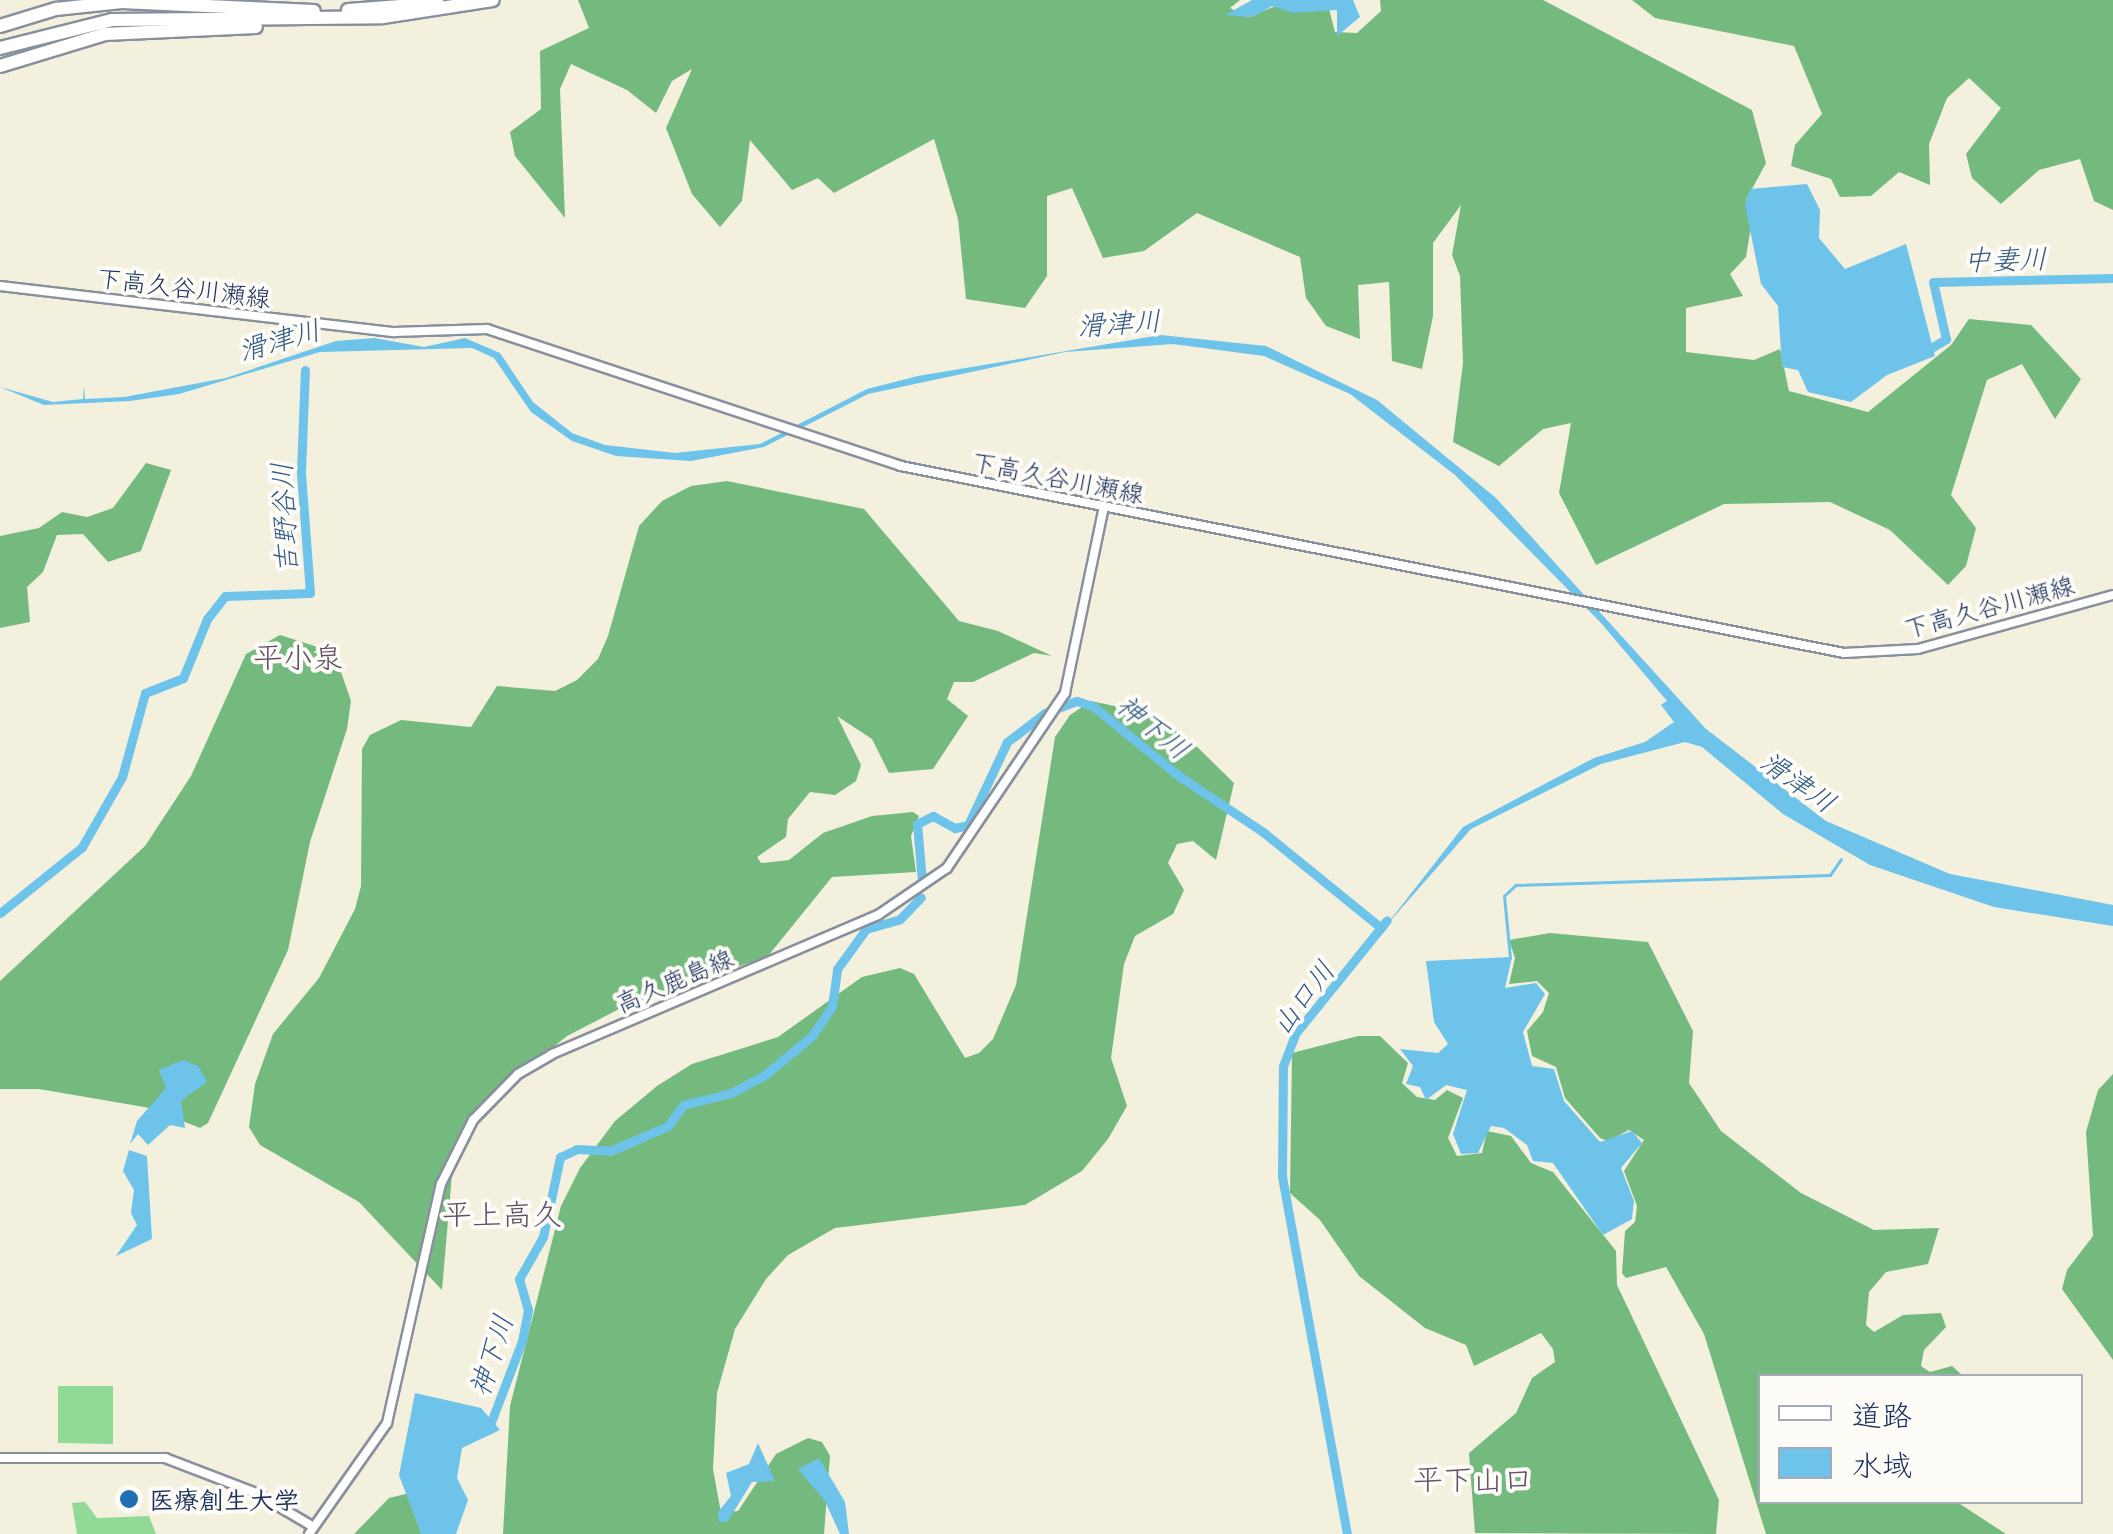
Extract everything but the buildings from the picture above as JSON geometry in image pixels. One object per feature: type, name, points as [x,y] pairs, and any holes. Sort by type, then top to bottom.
[{"type":"highway","points":[[0,44],[102,13],[314,11],[454,0]]},
{"type":"highway","points":[[0,66],[105,34],[363,18],[493,0]]},
{"type":"highway","points":[[0,26],[111,3],[314,11]]},
{"type":"highway","points":[[0,44],[112,20],[363,18]]},
{"type":"main road","name":"下高久谷川瀬線","points":[[0,286],[394,332],[478,327],[812,440],[901,466],[1606,606],[1875,654],[1918,649],[2113,595]]},
{"type":"main road","name":"高久鹿島線","points":[[310,1530],[388,1423],[441,1184],[461,1138],[488,1101],[552,1054],[918,893],[929,884],[963,849],[1062,700],[1104,507]]},
{"type":"main road","points":[[0,1458],[165,1458],[256,1493],[310,1530]]},
{"type":"green space","points":[[578,0],[1240,0],[1230,8],[1248,17],[1276,6],[1329,9],[1335,32],[1357,33],[1381,11],[1380,0],[1543,0],[1752,110],[1766,163],[1746,200],[1752,220],[1746,257],[1730,274],[1743,296],[1686,308],[1686,352],[1754,360],[1780,349],[1789,391],[1868,412],[1951,345],[1969,319],[2031,325],[2081,379],[2055,419],[2022,364],[1987,380],[1951,495],[1976,528],[1966,566],[1948,585],[1890,530],[1830,502],[1724,504],[1596,565],[1559,493],[1571,423],[1543,429],[1499,466],[1453,442],[1463,363],[1460,276],[1452,255],[1461,205],[1433,243],[1433,316],[1422,369],[1392,361],[1389,282],[1358,285],[1360,339],[1326,326],[1306,298],[1300,257],[1197,213],[1144,251],[1103,258],[1072,188],[1047,196],[1047,276],[1025,308],[966,299],[958,219],[934,139],[834,193],[818,178],[792,190],[750,140],[742,201],[720,227],[692,194],[666,128],[692,69],[672,81],[656,113],[627,90],[571,64],[560,89],[565,218],[515,156],[510,132],[541,109],[540,51],[589,28]]},
{"type":"green space","points":[[1632,0],[2113,0],[2113,210],[2094,201],[2080,159],[2039,170],[2001,204],[1972,178],[1966,154],[2001,108],[1969,78],[1947,98],[1929,144],[1930,185],[1899,172],[1871,196],[1840,197],[1831,179],[1791,166],[1795,145],[1822,114],[1794,46],[1655,18]]},
{"type":"green space","points":[[146,463],[171,470],[141,551],[108,562],[83,534],[57,535],[43,572],[27,587],[30,622],[0,628],[0,536],[39,528],[62,512],[87,517],[113,508]]},
{"type":"green space","points":[[727,481],[864,509],[959,621],[998,631],[1052,656],[1034,653],[973,682],[954,682],[947,699],[968,716],[933,769],[889,773],[872,739],[837,716],[861,765],[856,781],[835,795],[810,792],[788,819],[786,837],[757,857],[761,863],[789,860],[823,833],[872,816],[913,812],[919,816],[911,836],[916,872],[832,877],[768,956],[625,1006],[567,1036],[522,1072],[476,1119],[453,1163],[442,1290],[359,1202],[260,1145],[249,1127],[255,1084],[273,1034],[319,978],[355,909],[361,886],[362,749],[370,735],[401,720],[471,727],[497,686],[555,691],[577,680],[598,659],[608,636],[639,526],[662,501],[691,486]]},
{"type":"green space","points":[[280,635],[327,650],[338,663],[351,701],[347,729],[310,842],[288,950],[208,1123],[200,1128],[150,1108],[39,1089],[0,1089],[0,981],[145,846],[191,776],[246,654]]},
{"type":"green space","points":[[1091,701],[1147,713],[1188,738],[1234,783],[1216,860],[1193,841],[1177,844],[1168,863],[1184,890],[1173,914],[1135,936],[1124,964],[1111,1058],[1127,1106],[1108,1139],[1082,1171],[1025,1205],[835,1228],[788,1255],[766,1279],[735,1329],[717,1393],[713,1469],[721,1513],[738,1511],[776,1454],[808,1438],[822,1442],[830,1456],[824,1534],[503,1534],[510,1406],[561,1206],[580,1168],[615,1121],[657,1086],[692,1064],[778,1037],[862,977],[900,968],[914,974],[965,1058],[979,1053],[993,1039],[1016,985],[1055,737],[1070,715]]},
{"type":"green space","points":[[1550,933],[1648,942],[1693,1031],[1689,1083],[1721,1131],[1801,1193],[1874,1230],[1939,1228],[1928,1264],[1886,1272],[1869,1292],[1866,1325],[1874,1332],[1903,1315],[1941,1313],[1946,1327],[1924,1350],[1921,1366],[1930,1372],[1952,1366],[1961,1374],[1758,1374],[1758,1504],[1960,1504],[2006,1534],[1766,1534],[1704,1334],[1666,1267],[1626,1278],[1622,1273],[1625,1231],[1635,1222],[1637,1206],[1624,1171],[1644,1140],[1629,1130],[1608,1141],[1600,1138],[1565,1098],[1556,1067],[1532,1056],[1527,1031],[1543,1012],[1549,993],[1537,981],[1509,984],[1515,958],[1509,940]]},
{"type":"green space","points":[[1358,1036],[1380,1036],[1408,1063],[1402,1083],[1417,1097],[1435,1100],[1447,1090],[1463,1098],[1448,1138],[1457,1156],[1482,1153],[1487,1131],[1511,1136],[1531,1163],[1553,1172],[1616,1251],[1617,1285],[1719,1500],[1716,1534],[1475,1533],[1469,1453],[1516,1413],[1532,1378],[1555,1362],[1553,1349],[1541,1333],[1474,1366],[1466,1345],[1425,1328],[1359,1276],[1320,1220],[1290,1193],[1292,1053]]},
{"type":"green space","points":[[2113,1074],[2113,1360],[2062,1289],[2067,1270],[2093,1236],[2086,1132],[2098,1090]]},
{"type":"green space","points":[[58,1386],[113,1386],[113,1444],[58,1443]]},
{"type":"green space","points":[[410,1493],[450,1534],[354,1534],[389,1498]]},
{"type":"green space","points":[[85,1502],[97,1518],[149,1516],[156,1534],[77,1534],[72,1503]]},
{"type":"water","points":[[1252,0],[1353,0],[1360,17],[1337,36],[1337,10],[1293,13],[1272,6],[1253,17],[1225,15]]},
{"type":"water","points":[[1807,184],[1820,210],[1819,238],[1845,269],[1906,244],[1935,356],[1887,375],[1851,402],[1808,392],[1798,370],[1782,367],[1778,306],[1761,284],[1745,205],[1750,189]]},
{"type":"water","points":[[1161,335],[1266,346],[1377,400],[1496,498],[1706,729],[1826,821],[1950,874],[2113,905],[2113,926],[1994,907],[1870,865],[1783,814],[1702,747],[1685,742],[1601,764],[1471,829],[1384,928],[1463,827],[1594,758],[1645,742],[1674,722],[1661,705],[1667,701],[1601,623],[1455,475],[1350,394],[1264,356],[1173,344],[1065,352],[868,394],[764,447],[691,461],[616,456],[572,441],[531,412],[494,358],[472,348],[320,352],[179,394],[130,401],[44,405],[0,387],[53,402],[83,399],[84,386],[85,399],[124,397],[226,378],[336,341],[374,338],[424,347],[465,338],[500,353],[533,402],[572,433],[605,445],[675,453],[760,444],[867,389],[918,376]]},
{"type":"water","points":[[1512,957],[1505,988],[1536,983],[1545,994],[1523,1032],[1532,1066],[1554,1069],[1564,1101],[1600,1142],[1632,1131],[1642,1143],[1621,1168],[1634,1201],[1632,1219],[1603,1235],[1553,1163],[1533,1161],[1527,1145],[1504,1128],[1491,1126],[1478,1153],[1461,1154],[1453,1134],[1467,1090],[1446,1085],[1426,1100],[1420,1087],[1406,1084],[1413,1066],[1400,1049],[1438,1053],[1448,1044],[1434,1022],[1426,961]]},
{"type":"water","points":[[183,1060],[198,1066],[207,1082],[181,1101],[185,1128],[170,1125],[148,1145],[138,1134],[130,1144],[137,1121],[166,1088],[159,1070]]},
{"type":"water","points":[[129,1150],[147,1156],[152,1239],[116,1256],[137,1225],[131,1213],[134,1190],[123,1171]]},
{"type":"water","points":[[415,1393],[481,1408],[500,1430],[462,1448],[457,1478],[468,1500],[456,1534],[421,1534],[399,1475]]},
{"type":"water","points":[[758,1443],[775,1481],[752,1482],[728,1521],[719,1522],[718,1512],[731,1496],[726,1473],[749,1464]]},
{"type":"water","points":[[819,1458],[845,1502],[849,1534],[840,1534],[825,1501],[798,1469]]},
{"type":"waterway","name":"中妻川","points":[[1922,353],[1946,339],[1933,282],[2113,278]]},
{"type":"waterway","name":"吉野谷川","points":[[0,913],[82,847],[122,777],[145,693],[183,678],[207,619],[225,596],[310,593],[301,472],[305,370]]},
{"type":"waterway","name":"神下川","points":[[922,881],[917,824],[933,816],[955,828],[968,825],[1007,742],[1045,713],[1077,701],[1094,707],[1179,776],[1263,832],[1381,928]]},
{"type":"waterway","points":[[1510,958],[1504,896],[1516,885],[1830,875],[1841,859]]},
{"type":"waterway","name":"神下川","points":[[488,1430],[522,1341],[528,1310],[519,1279],[543,1237],[560,1157],[577,1149],[610,1151],[668,1126],[683,1105],[731,1093],[766,1074],[812,1036],[832,1006],[837,969],[866,929],[900,919],[921,897]]},
{"type":"waterway","name":"山口川","points":[[1347,1534],[1282,1176],[1283,1066],[1295,1034],[1387,920]]},
{"type":"place","name":"医療創生大学","points":[[129,1499]]},
{"type":"district","name":"平小泉","points":[[298,656]]},
{"type":"district","name":"平上高久","points":[[502,1213]]},
{"type":"district","name":"平下山口","points":[[1473,1478]]},
{"type":"water label","name":"滑津川","points":[[1119,322]]},
{"type":"water label","name":"滑津川","points":[[279,339]]},
{"type":"water label","name":"滑津川","points":[[1799,781]]}]
